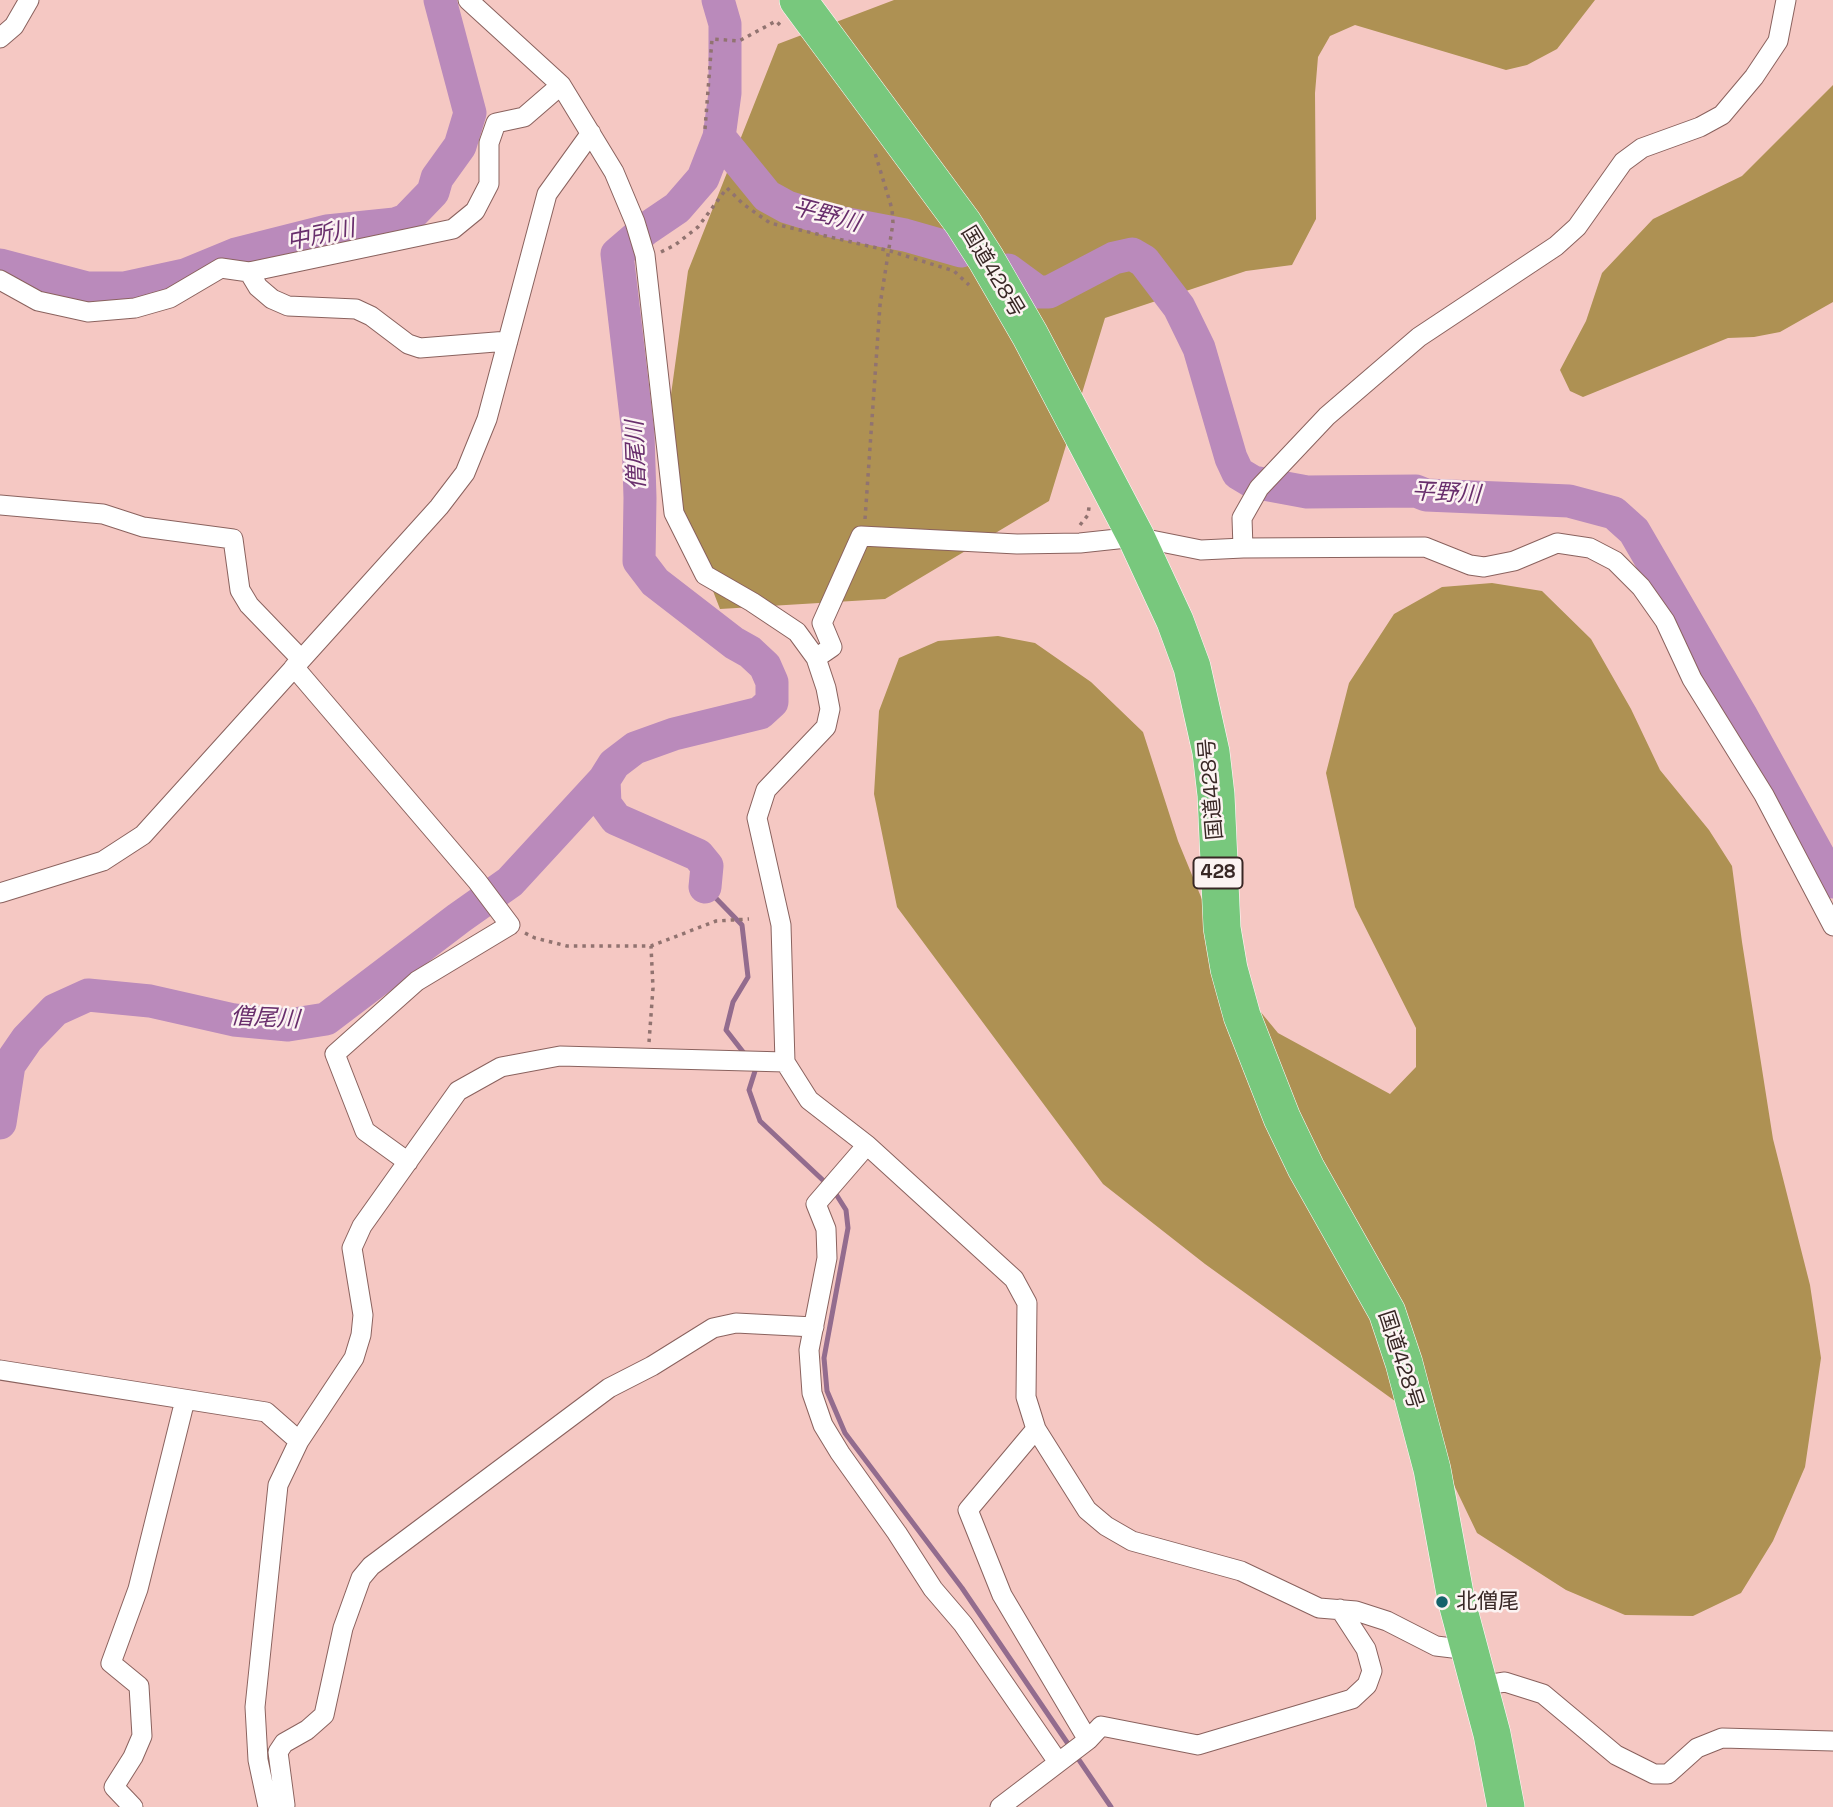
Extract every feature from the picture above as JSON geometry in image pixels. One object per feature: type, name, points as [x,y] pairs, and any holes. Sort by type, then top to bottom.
[{"type":"highway","name":"国道428号","points":[[794,17],[968,232],[1030,335],[1136,537],[1175,621],[1192,667],[1211,752],[1216,796],[1222,928],[1229,969],[1242,1016],[1282,1118],[1306,1168],[1387,1312],[1404,1363],[1432,1469],[1456,1599],[1506,1807]]},
{"type":"street","points":[[0,38],[14,26],[29,0]]},
{"type":"street","points":[[468,0],[561,85],[614,172],[635,222],[645,255],[674,513],[705,575],[752,601],[797,632],[816,658],[830,709],[826,727],[766,790],[757,818],[781,925],[785,1062],[809,1100],[867,1145],[1014,1279],[1027,1303],[1026,1397],[1036,1429],[1087,1510],[1105,1526],[1132,1541],[1241,1571],[1319,1608],[1356,1611],[1387,1620],[1436,1646],[1469,1650]]},
{"type":"street","points":[[1243,548],[1242,518],[1259,488],[1327,416],[1419,337],[1556,246],[1577,227],[1623,162],[1642,148],[1700,127],[1722,115],[1754,77],[1778,41],[1786,0]]},
{"type":"street","points":[[0,280],[38,301],[88,312],[135,308],[170,298],[221,268],[249,272],[453,229],[475,211],[489,184],[489,143],[496,123],[524,117],[561,85]]},
{"type":"street","points":[[0,893],[103,861],[143,835],[439,507],[465,473],[487,419],[547,194],[591,133]]},
{"type":"street","points":[[249,272],[258,287],[272,299],[288,306],[356,309],[371,316],[408,344],[420,348],[508,341]]},
{"type":"street","points":[[0,505],[103,514],[144,527],[233,539],[240,590],[248,605],[477,881],[510,925],[417,981],[335,1054],[365,1131],[408,1162]]},
{"type":"street","points":[[816,658],[832,647],[822,623],[861,536],[1017,544],[1136,537],[1200,551],[1243,548],[1426,547],[1470,565],[1484,567],[1514,561],[1557,543],[1590,548],[1615,561],[1641,587],[1665,621],[1692,679],[1764,795],[1833,926]]},
{"type":"street","points":[[268,1807],[258,1760],[255,1707],[278,1485],[299,1441],[354,1358],[361,1335],[363,1315],[352,1248],[362,1226],[458,1091],[500,1067],[560,1056],[785,1062]]},
{"type":"street","points":[[867,1145],[817,1204],[827,1229],[827,1258],[809,1350],[812,1392],[823,1425],[840,1453],[933,1589],[962,1624],[1058,1762]]},
{"type":"street","points":[[278,1807],[285,1805],[278,1752],[284,1743],[307,1730],[324,1715],[343,1628],[361,1578],[371,1566],[608,1388],[652,1366],[713,1328],[736,1323],[814,1328]]},
{"type":"street","points":[[0,1370],[265,1412],[299,1441]]},
{"type":"street","points":[[133,1807],[114,1787],[142,1737],[139,1686],[111,1664],[138,1589],[185,1400]]},
{"type":"street","points":[[1036,1429],[968,1510],[1002,1595],[1088,1740]]},
{"type":"street","points":[[1000,1807],[1088,1740],[1101,1726],[1198,1745],[1352,1699],[1367,1685],[1372,1671],[1366,1649],[1340,1609]]},
{"type":"street","points":[[1479,1686],[1505,1682],[1544,1694],[1616,1755],[1654,1774],[1668,1774],[1697,1748],[1722,1738],[1833,1741]]},
{"type":"path","points":[[705,129],[712,39],[739,41],[776,21],[794,17]]},
{"type":"path","points":[[861,536],[880,304],[893,223],[892,209],[873,143]]},
{"type":"path","points":[[645,255],[675,245],[698,227],[727,188],[743,204],[770,223],[890,251],[954,271],[971,288]]},
{"type":"path","points":[[1056,543],[1080,526],[1088,515],[1090,505]]},
{"type":"path","points":[[510,925],[535,938],[567,946],[651,946],[716,921],[749,919]]},
{"type":"path","points":[[647,1058],[653,988],[651,946]]},
{"type":"shaded area","points":[[894,0],[1595,0],[1557,49],[1527,65],[1506,70],[1355,25],[1330,36],[1318,57],[1315,93],[1316,219],[1292,265],[1246,271],[1105,318],[1049,501],[885,599],[720,609],[662,460],[688,271],[778,44]]},
{"type":"shaded area","points":[[1833,85],[1833,302],[1780,332],[1728,338],[1583,397],[1570,391],[1560,370],[1586,321],[1602,273],[1653,219],[1742,176]]},
{"type":"shaded area","points":[[1492,583],[1542,591],[1591,639],[1631,709],[1660,770],[1709,830],[1732,866],[1773,1139],[1810,1285],[1821,1358],[1805,1467],[1773,1541],[1741,1593],[1693,1616],[1625,1615],[1566,1590],[1477,1533],[1441,1458],[1406,1409],[1205,1264],[1103,1184],[897,907],[874,794],[879,711],[899,658],[938,641],[998,636],[1035,643],[1091,682],[1143,732],[1178,841],[1236,982],[1278,1033],[1390,1094],[1416,1067],[1416,1028],[1355,907],[1326,773],[1349,683],[1394,614],[1442,587]]},
{"type":"waterway","name":"中所川","points":[[0,265],[87,288],[125,288],[185,275],[236,254],[327,231],[395,224],[406,220],[433,192],[437,178],[460,146],[470,113],[440,0]]},
{"type":"waterway","name":"僧尾川","points":[[705,887],[707,866],[698,855],[616,819],[605,804],[604,780],[614,764],[635,748],[674,734],[760,713],[772,702],[772,682],[765,666],[655,582],[639,561],[638,433],[617,254],[646,229],[677,208],[703,178],[719,137],[725,93],[725,24],[718,0]]},
{"type":"waterway","name":"平野川","points":[[719,137],[767,196],[787,207],[832,221],[905,235],[961,251]]},
{"type":"waterway","name":"平野川","points":[[1008,270],[1038,292],[1049,292],[1114,258],[1132,254],[1144,261],[1179,307],[1199,348],[1231,458],[1238,473],[1253,482],[1307,492],[1416,491],[1426,495],[1569,501],[1614,513],[1634,531],[1741,715],[1833,882]]},
{"type":"waterway","name":"僧尾川","points":[[0,1123],[9,1065],[27,1039],[55,1010],[88,995],[150,1001],[234,1020],[288,1025],[326,1019],[510,882],[604,780]]},
{"type":"waterway","points":[[705,887],[742,925],[748,977],[733,1002],[726,1030],[747,1057]]},
{"type":"waterway","points":[[752,1065],[755,1071],[749,1090],[760,1121],[827,1184]]},
{"type":"waterway","points":[[834,1191],[846,1210],[848,1228],[824,1358],[827,1391],[845,1433],[962,1588],[1111,1807]]},
{"type":"place","name":"北僧尾","points":[[1442,1602]]}]
